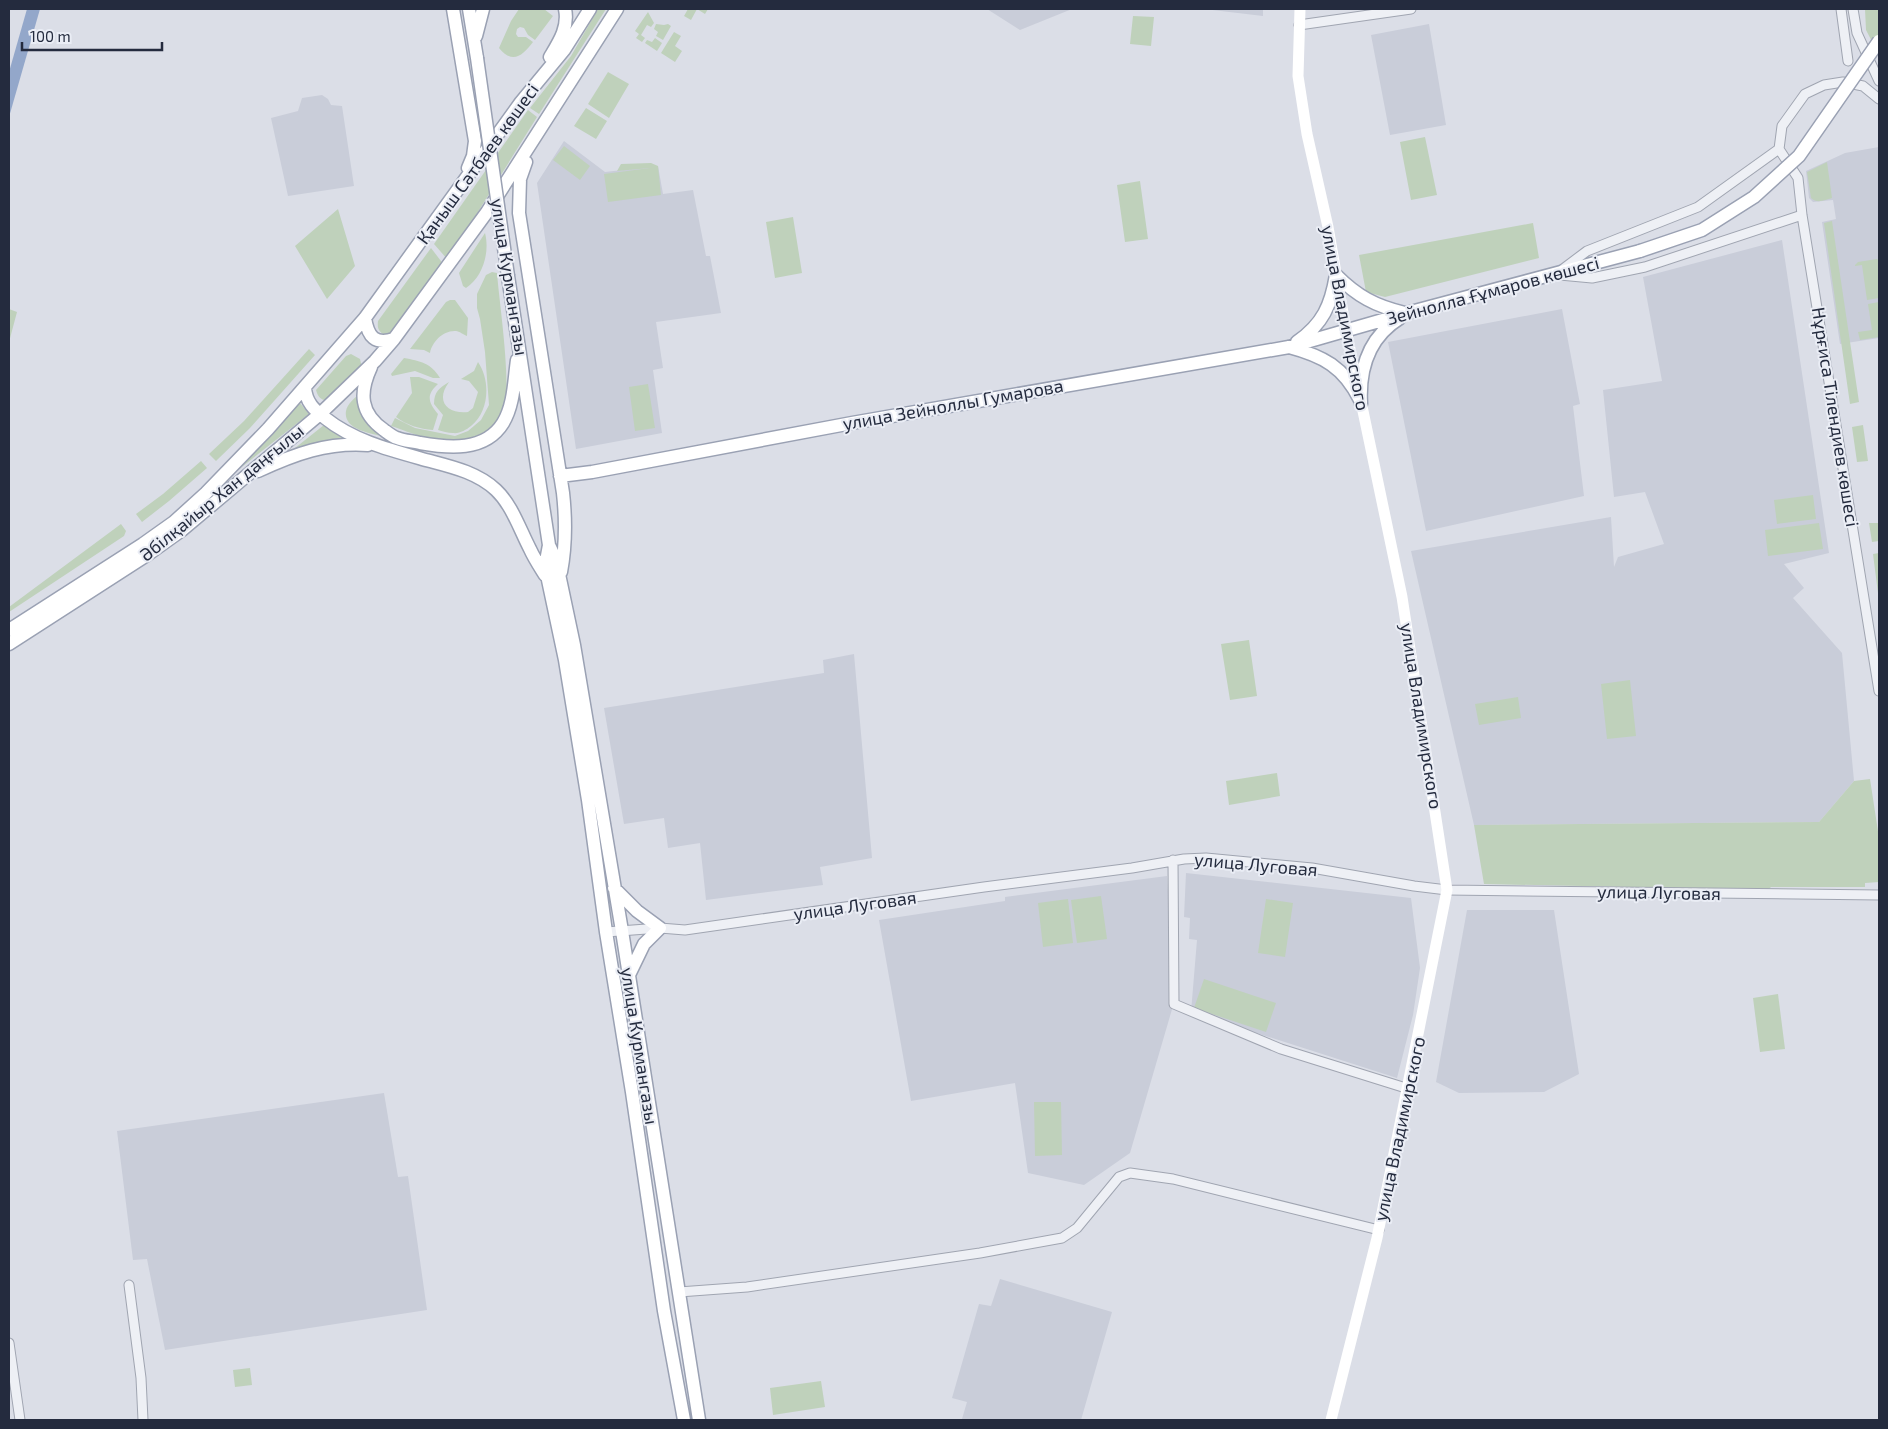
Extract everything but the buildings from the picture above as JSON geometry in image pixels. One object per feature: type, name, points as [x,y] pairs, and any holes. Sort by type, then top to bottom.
[{"type":"main road","points":[[453,9],[475,141],[473,156],[463,181]]},
{"type":"main road","name":"улица Курмангазы","points":[[469,9],[549,545],[546,561],[554,580],[572,666],[599,837],[606,932],[664,1311],[684,1420]]},
{"type":"main road","points":[[474,44],[483,9]]},
{"type":"main road","points":[[521,102],[564,32],[567,17],[565,9]]},
{"type":"main road","name":"Қаныш Сәтбаев көшесі","points":[[366,318],[521,102],[564,50],[590,9]]},
{"type":"main road","name":"Қаныш Сәтбаев көшесі","points":[[394,339],[488,212],[618,9]]},
{"type":"main road","name":"Зейнолла Ғұмаров көшесі","points":[[1346,330],[1640,251],[1702,230],[1754,198],[1799,156],[1879,41]]},
{"type":"main road","points":[[531,145],[520,179],[519,213],[566,524],[564,551],[554,580]]},
{"type":"main road","points":[[1336,275],[1351,290],[1369,302],[1407,313]]},
{"type":"main road","points":[[1289,347],[1309,334],[1324,316],[1333,296],[1336,275]]},
{"type":"main road","points":[[1361,404],[1360,385],[1363,366],[1370,348],[1392,322],[1407,313]]},
{"type":"main road","points":[[366,318],[367,329],[375,340],[384,342],[394,339]]},
{"type":"main road","name":"Әбілқайыр Хан даңғылы","points":[[10,638],[174,522],[206,493],[305,388],[366,318]]},
{"type":"main road","name":"улица Зейноллы Гумарова","points":[[560,476],[592,472],[852,423],[1289,347],[1346,330]]},
{"type":"main road","name":"Әбілқайыр Хан даңғылы","points":[[10,638],[147,555],[188,525],[320,414],[394,339]]},
{"type":"main road","points":[[374,361],[366,377],[362,398],[366,413],[375,424],[396,438],[444,448],[461,448],[488,438],[503,424],[511,404],[520,345]]},
{"type":"main road","points":[[1289,347],[1312,354],[1334,366],[1345,377],[1361,404]]},
{"type":"main road","points":[[305,388],[305,398],[333,425],[379,446],[462,470],[480,478],[495,490],[512,514],[531,552],[554,580]]},
{"type":"main road","points":[[240,480],[282,460],[313,449],[349,444],[379,446]]},
{"type":"main road","name":"улица Курмангазы","points":[[599,837],[614,888],[622,931],[699,1420]]},
{"type":"main road","points":[[614,888],[637,911],[660,928],[644,944],[629,975]]},
{"type":"street","name":"улица Владимирского","points":[[1300,9],[1298,25],[1300,86],[1307,134],[1328,227],[1346,330],[1402,597],[1448,890],[1379,1230],[1331,1420]]},
{"type":"street","points":[[1298,25],[1411,9]]},
{"type":"street","points":[[1840,9],[1848,61]]},
{"type":"street","points":[[1853,9],[1857,33],[1879,81]]},
{"type":"street","points":[[1555,274],[1587,252],[1698,207],[1779,148],[1782,126],[1805,94],[1824,85],[1843,82],[1863,86],[1879,99]]},
{"type":"street","name":"Нұрғиса Тілендиев көшесі","points":[[1779,148],[1798,178],[1802,215],[1879,691]]},
{"type":"street","points":[[1555,274],[1592,278],[1645,266],[1802,215]]},
{"type":"street","name":"улица Луговая","points":[[606,932],[660,928],[685,930],[984,887],[1132,868],[1174,860],[1206,858],[1312,868],[1448,890],[1879,895]]},
{"type":"street","points":[[1174,860],[1174,1004],[1281,1049],[1409,1089]]},
{"type":"street","points":[[679,1292],[747,1287],[980,1253],[1062,1238],[1077,1228],[1119,1178],[1130,1173],[1173,1179],[1379,1230]]},
{"type":"street","points":[[129,1285],[141,1378],[143,1420]]},
{"type":"street","points":[[9,1343],[20,1420]]},
{"type":"shaded area","points":[[987,9],[1072,9],[1020,30]]},
{"type":"shaded area","points":[[1204,9],[1263,9],[1263,16]]},
{"type":"shaded area","points":[[1429,24],[1446,125],[1390,135],[1371,35]]},
{"type":"shaded area","points":[[322,95],[328,99],[331,105],[342,106],[354,186],[288,196],[271,118],[298,111],[302,98]]},
{"type":"shaded area","points":[[564,141],[605,172],[658,166],[663,194],[693,190],[706,256],[710,256],[721,313],[656,322],[663,368],[653,370],[662,433],[576,449],[537,183]]},
{"type":"shaded area","points":[[1879,147],[1879,338],[1840,344],[1822,222],[1836,219],[1833,200],[1813,202],[1809,198],[1806,171],[1845,153]]},
{"type":"shaded area","points":[[1782,240],[1829,553],[1784,564],[1804,588],[1793,598],[1842,653],[1854,781],[1819,822],[1474,825],[1411,551],[1611,517],[1614,567],[1618,557],[1664,544],[1645,492],[1614,497],[1603,390],[1662,381],[1643,277]]},
{"type":"shaded area","points":[[1562,309],[1580,404],[1573,406],[1584,496],[1426,531],[1388,342]]},
{"type":"shaded area","points":[[854,654],[872,858],[820,867],[823,885],[706,900],[700,843],[668,848],[664,818],[624,824],[604,708],[824,673],[823,660]]},
{"type":"shaded area","points":[[1186,873],[1411,898],[1420,968],[1413,1015],[1397,1078],[1191,1012],[1197,940],[1189,939],[1190,918],[1184,917]]},
{"type":"shaded area","points":[[1167,876],[1175,999],[1130,1153],[1084,1185],[1028,1173],[1015,1083],[911,1101],[879,920],[1005,901],[1005,897]]},
{"type":"shaded area","points":[[1467,910],[1554,910],[1579,1074],[1544,1092],[1459,1093],[1436,1082]]},
{"type":"shaded area","points":[[384,1093],[398,1177],[408,1176],[427,1310],[165,1350],[147,1259],[133,1260],[117,1131]]},
{"type":"shaded area","points":[[1000,1279],[1112,1312],[1081,1420],[962,1419],[967,1402],[952,1398],[979,1304],[991,1306]]},
{"type":"green space","points":[[519,9],[544,9],[553,16],[535,40],[528,35],[524,28],[520,27],[517,29],[516,34],[518,37],[526,37],[533,42],[522,54],[513,57],[504,53],[499,48],[511,21]]},
{"type":"green space","points":[[598,9],[606,9],[539,114],[530,108],[571,56]]},
{"type":"green space","points":[[688,9],[697,9],[691,20],[684,16]]},
{"type":"green space","points":[[697,9],[708,9],[705,14]]},
{"type":"green space","points":[[1865,9],[1879,9],[1879,55],[1866,30]]},
{"type":"green space","points":[[648,12],[654,23],[651,27],[647,25],[641,35],[645,38],[642,42],[636,38],[639,34],[635,31]]},
{"type":"green space","points":[[1133,16],[1154,17],[1151,46],[1130,44]]},
{"type":"green space","points":[[656,24],[668,24],[671,26],[663,40],[656,36],[658,32],[654,29]]},
{"type":"green space","points":[[674,32],[681,36],[675,46],[682,51],[675,62],[661,53]]},
{"type":"green space","points":[[655,38],[662,43],[657,51],[645,43],[647,40],[652,42]]},
{"type":"green space","points":[[608,72],[629,84],[609,118],[588,104]]},
{"type":"green space","points":[[586,108],[607,121],[596,139],[574,126]]},
{"type":"green space","points":[[528,110],[537,117],[448,260],[434,244]]},
{"type":"green space","points":[[1425,137],[1437,195],[1411,200],[1400,142]]},
{"type":"green space","points":[[564,146],[590,166],[580,180],[553,160]]},
{"type":"green space","points":[[1827,162],[1832,198],[1816,201],[1811,198],[1807,172]]},
{"type":"green space","points":[[651,163],[658,166],[661,195],[608,202],[604,174],[650,168],[617,171],[621,164]]},
{"type":"green space","points":[[1140,181],[1148,239],[1125,242],[1117,185]]},
{"type":"green space","points":[[338,209],[355,266],[327,299],[295,246]]},
{"type":"green space","points":[[793,217],[802,273],[775,278],[766,222]]},
{"type":"green space","points":[[1832,221],[1859,402],[1850,404],[1824,223]]},
{"type":"green space","points":[[1533,223],[1539,258],[1385,297],[1366,292],[1359,255]]},
{"type":"green space","points":[[485,233],[487,248],[484,264],[477,277],[466,288],[463,286],[459,273]]},
{"type":"green space","points":[[431,248],[444,265],[394,334],[387,336],[379,330],[378,321]]},
{"type":"green space","points":[[1877,259],[1879,261],[1879,298],[1867,300],[1862,265],[1855,265],[1858,262]]},
{"type":"green space","points":[[492,272],[497,273],[507,386],[506,402],[499,420],[494,427],[481,436],[458,443],[444,443],[391,426],[395,418],[415,428],[455,436],[468,431],[481,420],[489,405],[485,352],[477,308],[477,294],[486,275]]},
{"type":"green space","points":[[455,300],[468,318],[467,336],[457,331],[451,331],[436,341],[430,353],[424,350],[410,349],[446,302]]},
{"type":"green space","points":[[1879,302],[1879,337],[1860,340],[1858,332],[1872,330],[1868,304]]},
{"type":"green space","points":[[9,309],[17,312],[9,342]]},
{"type":"green space","points":[[309,349],[315,355],[250,428],[216,461],[209,454],[244,421]]},
{"type":"green space","points":[[351,354],[360,359],[362,368],[329,400],[319,397],[316,390],[346,356]]},
{"type":"green space","points":[[404,358],[429,366],[440,378],[433,378],[415,371],[392,376],[391,374]]},
{"type":"green space","points":[[478,362],[485,378],[486,387],[485,405],[482,413],[471,426],[462,431],[455,433],[438,430],[443,415],[434,404],[436,393],[449,382],[443,395],[445,405],[454,411],[468,412],[473,408],[478,392],[469,381],[461,379],[474,371]]},
{"type":"green space","points":[[410,377],[419,377],[438,384],[430,395],[430,402],[438,414],[433,430],[413,426],[396,417],[412,393]]},
{"type":"green space","points":[[648,384],[655,428],[635,431],[629,387]]},
{"type":"green space","points":[[360,393],[373,429],[381,436],[358,429],[346,417],[347,408]]},
{"type":"green space","points":[[300,403],[309,414],[210,492]]},
{"type":"green space","points":[[324,425],[349,439],[290,452]]},
{"type":"green space","points":[[1863,425],[1868,461],[1857,462],[1852,427]]},
{"type":"green space","points":[[201,461],[207,468],[142,522],[136,514],[163,494]]},
{"type":"green space","points":[[1813,495],[1816,519],[1777,524],[1774,500]]},
{"type":"green space","points":[[1819,523],[1823,549],[1768,556],[1765,530]]},
{"type":"green space","points":[[1869,523],[1879,523],[1879,541],[1872,542]]},
{"type":"green space","points":[[121,524],[126,531],[124,536],[9,612],[9,607]]},
{"type":"green space","points":[[1879,553],[1879,601],[1873,554]]},
{"type":"green space","points":[[1249,640],[1257,696],[1230,700],[1221,644]]},
{"type":"green space","points":[[1630,680],[1636,736],[1607,739],[1601,684]]},
{"type":"green space","points":[[1518,697],[1521,718],[1479,725],[1475,704]]},
{"type":"green space","points":[[1277,773],[1280,796],[1229,805],[1226,781]]},
{"type":"green space","points":[[1870,779],[1879,838],[1879,882],[1865,883],[1865,887],[1771,887],[1768,890],[1484,884],[1474,825],[1819,822],[1854,781]]},
{"type":"green space","points":[[1101,896],[1107,939],[1077,943],[1071,900]]},
{"type":"green space","points":[[1068,899],[1073,943],[1043,947],[1038,903]]},
{"type":"green space","points":[[1266,899],[1293,903],[1285,957],[1258,953]]},
{"type":"green space","points":[[1204,979],[1276,1003],[1266,1032],[1194,1008]]},
{"type":"green space","points":[[1778,994],[1785,1049],[1760,1052],[1753,998]]},
{"type":"green space","points":[[1034,1102],[1061,1102],[1062,1155],[1035,1156]]},
{"type":"green space","points":[[250,1368],[252,1385],[235,1387],[233,1370]]},
{"type":"green space","points":[[821,1381],[825,1407],[773,1415],[770,1388]]},
{"type":"water","points":[[27,9],[40,9],[9,117],[9,72]]}]
